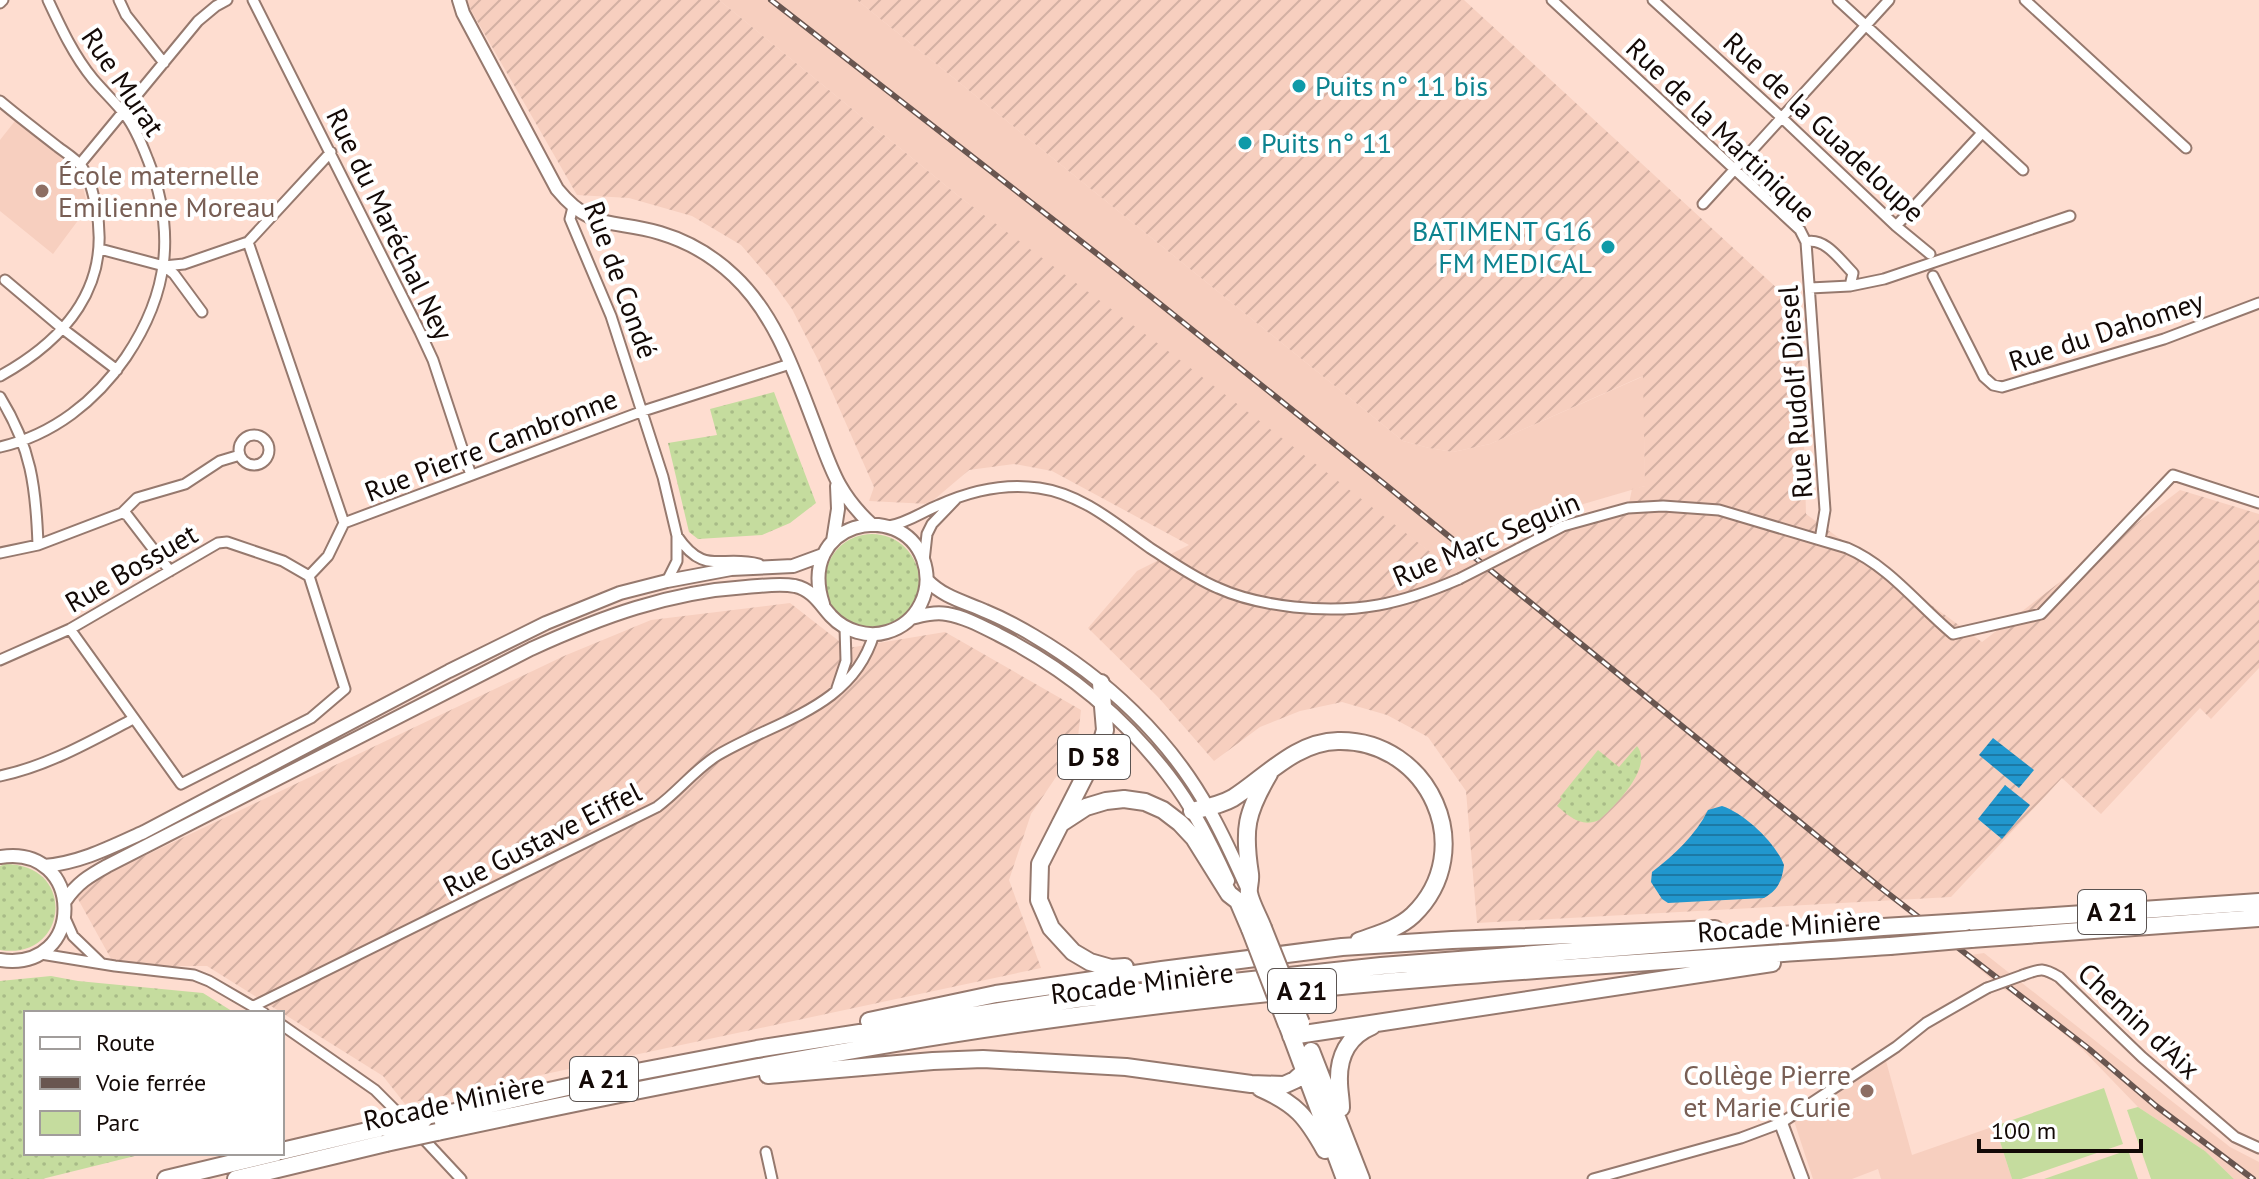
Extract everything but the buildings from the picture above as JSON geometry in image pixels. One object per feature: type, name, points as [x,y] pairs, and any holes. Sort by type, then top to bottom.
[{"type":"highway","name":"D 58","points":[[1059,825],[1101,744],[1105,730],[1101,683]]},
{"type":"highway","points":[[1200,809],[1230,800],[1297,752],[1335,741],[1373,745],[1413,769],[1429,788],[1441,818],[1443,857],[1437,878],[1423,904],[1398,926],[1342,947]]},
{"type":"highway","points":[[1162,970],[1150,966],[1111,968],[1090,962],[1073,952],[1051,928],[1039,900],[1038,882],[1040,864],[1059,825],[1086,807],[1106,801],[1124,799],[1145,802],[1163,810],[1180,823],[1194,838],[1229,894],[1243,896],[1251,879],[1246,854],[1248,820],[1254,799],[1273,767]]},
{"type":"highway","name":"D 58","points":[[1243,896],[1296,1029],[1305,1071],[1343,1179]]},
{"type":"highway","name":"Rocade Minière","points":[[236,1179],[383,1136],[424,1119],[757,1049],[969,1015],[1158,990],[1381,966],[1831,930],[2259,902]]},
{"type":"highway","name":"Rocade Minière","points":[[284,1151],[383,1136],[437,1132],[720,1073],[861,1048],[1156,1006],[1376,983],[2259,918]]},
{"type":"highway","points":[[757,1049],[876,1019],[996,994],[1342,947],[1821,924],[1831,930]]},
{"type":"highway","points":[[1296,1029],[1388,1020],[1890,946]]},
{"type":"highway","points":[[1338,1117],[1342,1104],[1338,1080],[1343,1051],[1364,1030],[1388,1020]]},
{"type":"highway","name":"D 58","points":[[1296,1029],[1312,1054],[1361,1179]]},
{"type":"highway","points":[[720,1073],[736,1079],[788,1072],[983,1059],[1126,1067],[1251,1084],[1284,1085],[1305,1071],[1312,1054]]},
{"type":"highway","points":[[1251,1084],[1298,1109],[1343,1179]]},
{"type":"highway","points":[[166,1179],[267,1155]]},
{"type":"main road","name":"Rue de Condé","points":[[452,0],[461,6],[557,189],[573,207]]},
{"type":"main road","points":[[573,207],[595,220],[659,233],[692,246],[714,259],[750,293],[773,327],[837,482],[855,508],[872,525]]},
{"type":"main road","points":[[833,541],[838,509],[837,482]]},
{"type":"main road","points":[[65,901],[83,879],[107,866],[531,649],[592,621],[693,593],[772,585],[796,586],[810,592],[831,616],[856,632],[886,633],[911,618],[920,607],[927,580],[924,562],[913,543],[896,530],[872,525],[845,532],[833,541],[823,555],[818,571],[818,588],[823,604]]},
{"type":"main road","points":[[44,866],[92,856],[144,832],[449,671],[546,623],[620,593],[731,569],[793,566],[823,555]]},
{"type":"main road","name":"D 58","points":[[927,580],[946,595],[987,611],[1055,648],[1101,683],[1140,719],[1166,748],[1243,896]]},
{"type":"main road","name":"D 58","points":[[911,618],[946,613],[1013,642],[1067,676],[1104,706],[1200,809]]},
{"type":"main road","points":[[0,857],[17,856],[44,866],[54,875],[65,901],[65,918],[56,939],[41,954],[15,962],[0,960]]},
{"type":"main road","points":[[1781,1123],[1802,1179]]},
{"type":"street","name":"Rue Murat","points":[[0,447],[24,441],[55,426],[102,387],[117,370],[147,321],[157,298],[164,266],[165,227],[158,185],[139,139],[123,113],[91,77],[69,44],[48,0]]},
{"type":"street","points":[[119,0],[126,15],[164,63]]},
{"type":"street","points":[[80,164],[198,21],[227,0]]},
{"type":"street","name":"Rue du Maréchal Ney","points":[[253,0],[433,360],[471,475]]},
{"type":"street","name":"Rue de la Martinique","points":[[1552,0],[1800,230],[1806,242],[1814,240],[1834,253],[1853,273],[1850,286]]},
{"type":"street","name":"Rue de la Guadeloupe","points":[[1653,0],[1930,254]]},
{"type":"street","points":[[1838,0],[2023,170]]},
{"type":"street","points":[[1703,204],[1889,0]]},
{"type":"street","points":[[2025,0],[2186,148]]},
{"type":"street","points":[[0,101],[80,164],[90,183],[100,228],[95,274],[63,329],[26,361],[0,376]]},
{"type":"street","points":[[1896,226],[1982,133]]},
{"type":"street","points":[[100,249],[164,266],[184,264],[248,242],[331,152]]},
{"type":"street","name":"Rue de Condé","points":[[573,207],[570,219],[611,316],[663,477],[677,536],[677,561],[667,581]]},
{"type":"street","points":[[1810,288],[1850,286],[1884,279],[2070,216]]},
{"type":"street","points":[[70,629],[181,784],[311,718],[345,689],[309,576],[328,556],[344,523],[248,242]]},
{"type":"street","name":"Rue Rudolf Diesel","points":[[1806,242],[1825,515],[1820,540]]},
{"type":"street","points":[[164,266],[174,274],[202,312]]},
{"type":"street","name":"Rue du Dahomey","points":[[1933,276],[1984,377],[1993,385],[2002,387],[2164,339],[2259,303]]},
{"type":"street","points":[[5,280],[117,370]]},
{"type":"street","name":"Rue Pierre Cambronne","points":[[344,523],[643,411],[790,364]]},
{"type":"street","points":[[0,397],[24,441],[32,478],[38,545]]},
{"type":"street","points":[[0,553],[38,545],[122,513],[137,498],[185,484],[220,461],[240,455]]},
{"type":"street","name":"Rue Marc Seguin","points":[[886,527],[979,491],[1012,486],[1058,492],[1097,510],[1177,566],[1218,588],[1271,604],[1315,609],[1358,608],[1425,593],[1563,526],[1628,508],[1663,506],[1719,510],[1847,548],[1878,565],[1953,634],[2041,614],[2173,475],[2259,503]]},
{"type":"street","points":[[924,562],[927,534],[932,524],[956,499]]},
{"type":"street","points":[[122,513],[127,515],[170,571]]},
{"type":"street","points":[[677,536],[686,549],[702,560],[713,563],[743,560],[768,567]]},
{"type":"street","name":"Rue Bossuet","points":[[1,662],[70,629],[218,543],[227,542],[283,561],[309,576]]},
{"type":"street","points":[[836,691],[846,661],[845,627]]},
{"type":"street","name":"Rue Gustave Eiffel","points":[[254,1006],[657,807],[717,756],[814,707],[848,682],[859,669],[874,634]]},
{"type":"street","points":[[0,776],[70,752],[133,719]]},
{"type":"street","points":[[65,918],[73,936],[101,963]]},
{"type":"street","points":[[41,954],[194,975],[261,1011]]},
{"type":"street","name":"Chemin d'Aix","points":[[1781,1123],[1896,1047],[1926,1023],[1987,988],[2038,969],[2048,970],[2059,977],[2142,1057],[2235,1137],[2259,1148]]},
{"type":"street","points":[[284,1026],[375,1090],[461,1179]]},
{"type":"street","points":[[1600,1178],[1741,1138],[1781,1123]]},
{"type":"street","points":[[766,1152],[772,1179]]},
{"type":"shaded area","points":[[465,0],[719,0],[961,198],[1172,354],[1454,570],[1518,549],[1563,526],[1628,508],[1632,489],[1645,486],[1643,376],[1490,444],[1453,452],[1403,441],[857,0],[1464,0],[1780,291],[1801,328],[1806,514],[1982,642],[2180,490],[2259,514],[2259,668],[2211,719],[2200,708],[2101,814],[2062,778],[1951,897],[1477,923],[1466,791],[1428,737],[1387,715],[1342,702],[1300,711],[1260,727],[1214,761],[1158,697],[1088,628],[1137,571],[1189,545],[1052,471],[1014,464],[969,470],[929,504],[869,501],[874,487],[818,360],[792,309],[772,281],[741,245],[692,216],[629,198],[577,195]]},
{"type":"shaded area","points":[[719,0],[857,0],[1403,441],[1453,452],[1490,444],[1644,376],[1645,486],[1539,517],[1497,554],[1454,570],[961,198]]},
{"type":"shaded area","name":"École maternelle Emilienne Moreau","points":[[15,121],[72,166],[80,176],[88,207],[53,254],[0,211],[0,140]]},
{"type":"shaded area","points":[[790,603],[848,648],[945,632],[1081,710],[1077,746],[1031,814],[1009,880],[1041,968],[405,1104],[383,1076],[284,1014],[284,1011],[279,1011],[207,966],[115,966],[73,890],[564,656],[651,620]]},
{"type":"shaded area","points":[[1984,953],[2230,1147],[2259,1162],[2259,1179],[2234,1179],[2205,1151],[2138,1107],[2083,1050],[1964,956]]},
{"type":"shaded area","name":"Collège Pierre et Marie Curie","points":[[1886,1061],[1912,1155],[1995,1126],[2012,1179],[1881,1179],[1878,1169],[1852,1179],[1813,1179],[1794,1121]]},
{"type":"green space","points":[[774,392],[816,503],[790,523],[762,535],[698,539],[689,532],[668,443],[717,435],[710,409]]},
{"type":"green space","points":[[872,534],[890,538],[905,548],[915,563],[919,581],[915,599],[905,614],[890,624],[872,628],[854,624],[839,614],[829,599],[825,581],[829,563],[839,548],[854,538]]},
{"type":"green space","points":[[1637,746],[1641,755],[1637,775],[1623,796],[1599,820],[1582,822],[1557,806],[1562,799],[1560,797],[1598,750],[1619,767]]},
{"type":"green space","points":[[0,866],[29,868],[45,879],[53,894],[55,911],[51,928],[40,941],[23,949],[0,950]]},
{"type":"green space","points":[[51,976],[203,993],[232,1011],[24,1011],[24,1155],[139,1155],[42,1179],[0,1179],[0,981]]},
{"type":"green space","points":[[2104,1088],[2123,1144],[2021,1179],[2012,1179],[1995,1126]]},
{"type":"green space","points":[[2138,1107],[2205,1151],[2234,1179],[2151,1179],[2127,1110]]},
{"type":"green space","points":[[2128,1150],[2138,1179],[2044,1179]]},
{"type":"water","points":[[1993,738],[2034,770],[2019,788],[1979,755]]},
{"type":"water","points":[[2005,785],[2030,805],[2002,839],[1978,819]]},
{"type":"water","points":[[1722,806],[1749,822],[1774,847],[1784,865],[1778,884],[1764,898],[1668,903],[1651,882],[1652,872],[1684,844],[1708,810]]},
{"type":"railway","points":[[771,0],[1114,267],[1881,888],[2253,1179]]},
{"type":"place","name":"Puits n° 11 bis","points":[[1299,86]]},
{"type":"place","name":"Puits n° 11","points":[[1245,143]]},
{"type":"place","name":"École maternelle Emilienne Moreau","points":[[42,191]]},
{"type":"place","name":"BATIMENT G16 FM MEDICAL","points":[[1608,247]]},
{"type":"place","name":"Collège Pierre et Marie Curie","points":[[1867,1091]]}]
